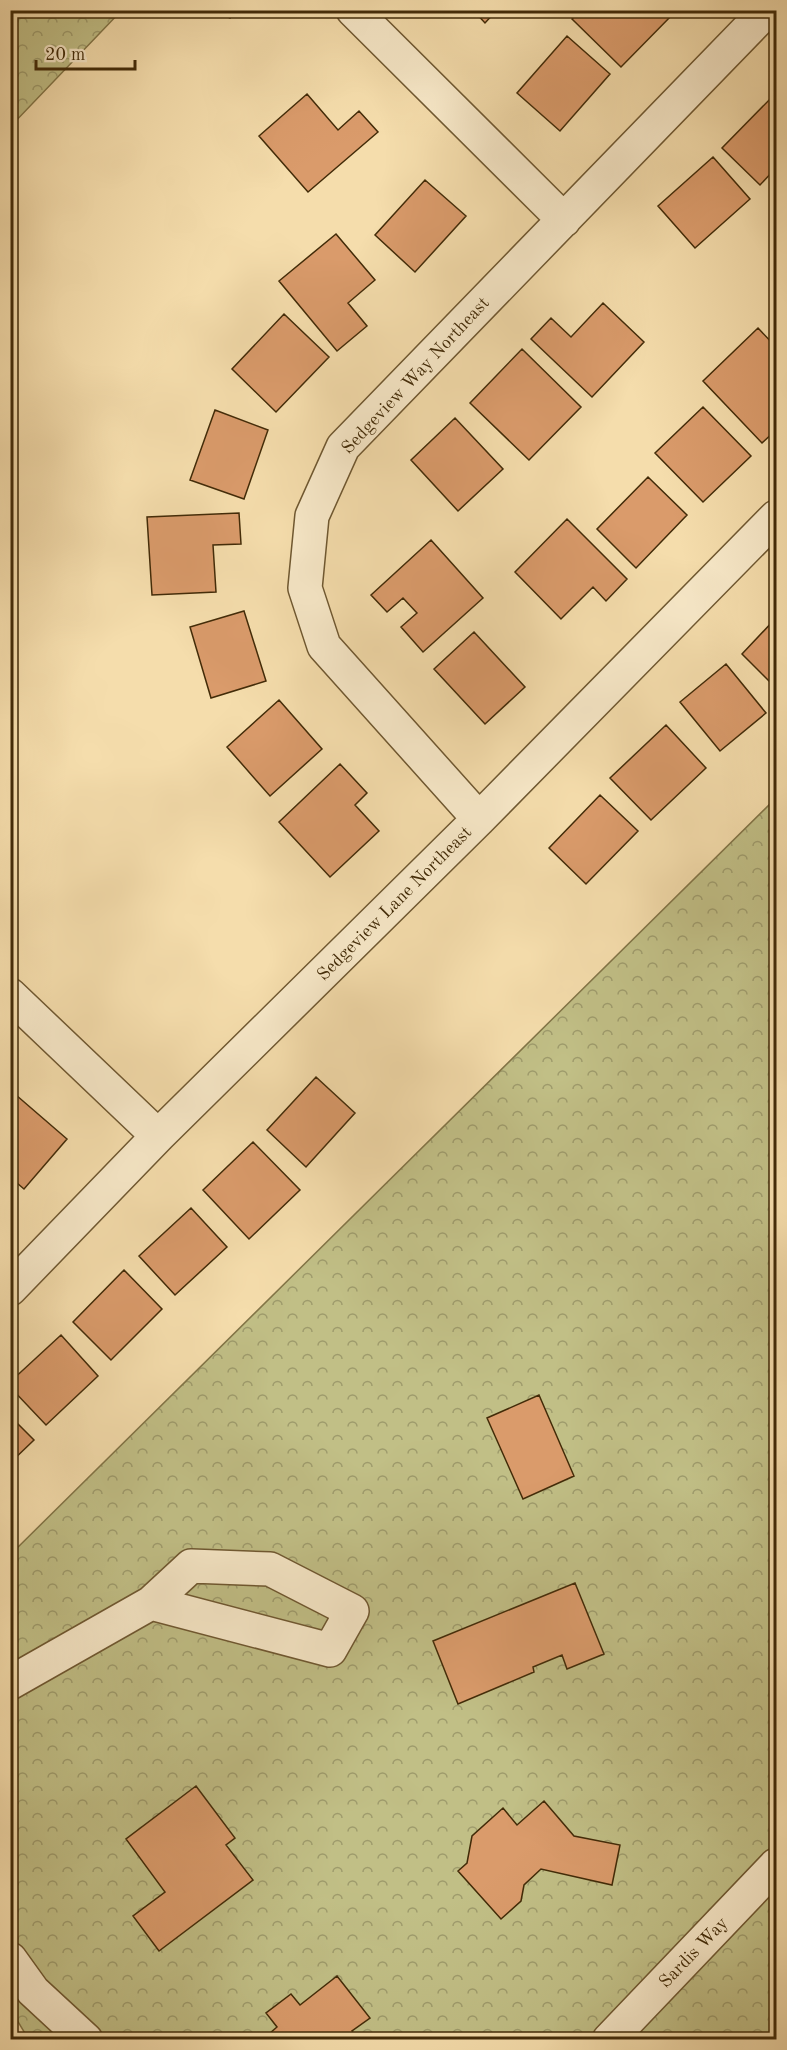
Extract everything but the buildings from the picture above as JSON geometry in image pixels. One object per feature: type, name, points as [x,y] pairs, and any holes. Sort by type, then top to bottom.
[{"type":"street","points":[[352,10],[564,220]]},
{"type":"street","name":"Sedgeview Way Northeast","points":[[479,819],[324,646],[305,588],[312,516],[343,447],[767,10]]},
{"type":"street","name":"Sedgeview Lane Northeast","points":[[10,1289],[158,1136],[479,819],[777,517]]},
{"type":"street","points":[[10,995],[158,1136]]},
{"type":"street","points":[[10,1683],[151,1604],[191,1566],[270,1569],[352,1611],[330,1650],[151,1604]]},
{"type":"street","name":"Sardis Way","points":[[609,2040],[777,1865]]},
{"type":"street","points":[[10,1959],[33,1991],[86,2040]]},
{"type":"green space","points":[[10,11],[121,11],[11,126]]},
{"type":"green space","points":[[776,798],[776,2039],[29,2040],[11,2010],[11,1554]]}]
